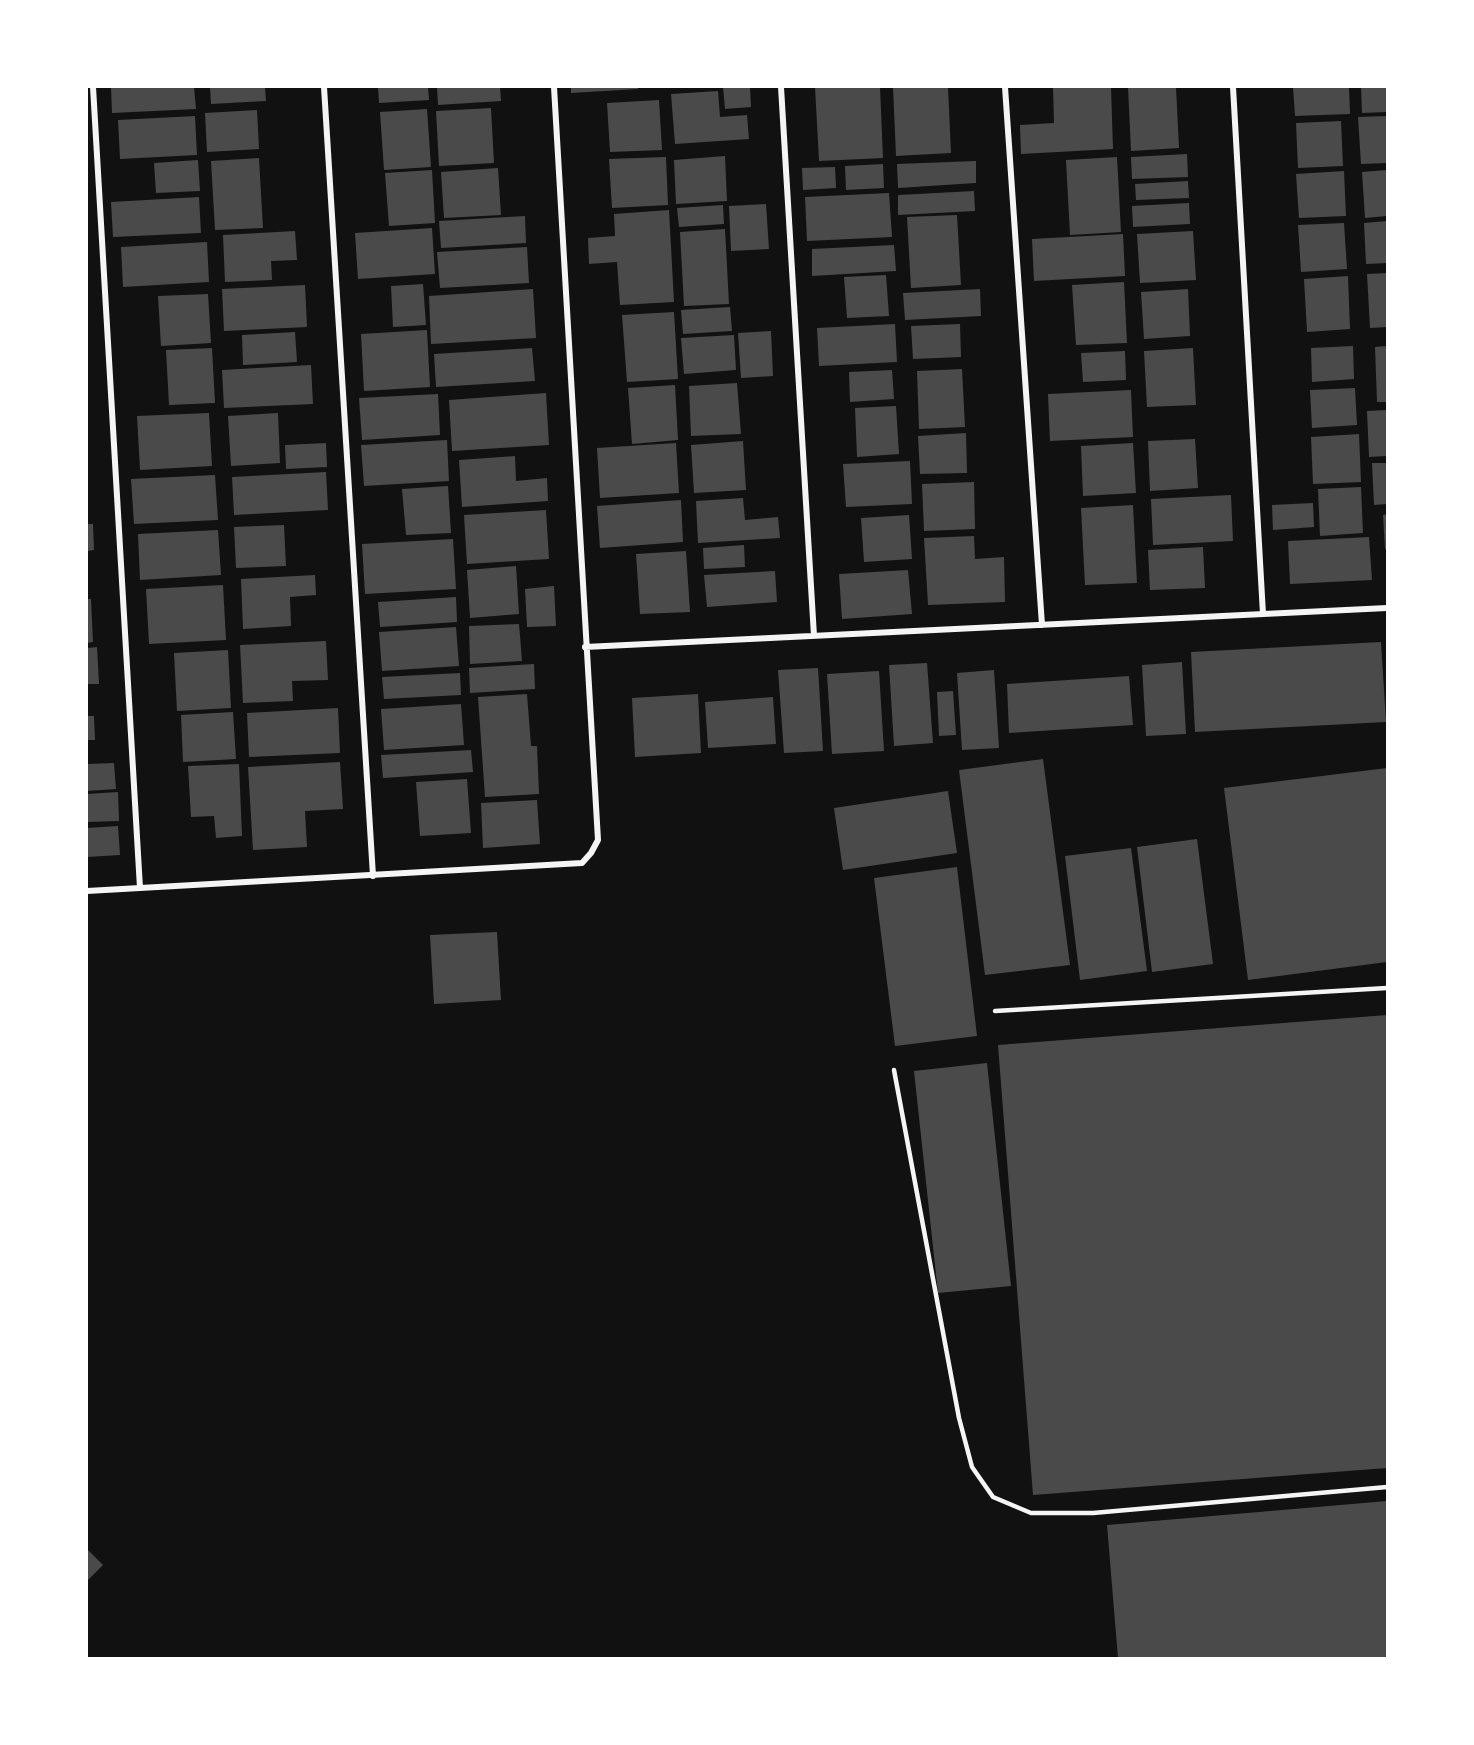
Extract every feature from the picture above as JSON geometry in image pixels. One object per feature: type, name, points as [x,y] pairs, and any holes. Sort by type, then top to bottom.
[{"type":"street","points":[[93,87],[140,888]]},
{"type":"street","points":[[324,87],[373,876]]},
{"type":"street","points":[[87,891],[582,863],[591,853],[598,840],[554,87]]},
{"type":"street","points":[[781,87],[814,636]]},
{"type":"street","points":[[1005,87],[1042,625]]},
{"type":"street","points":[[1233,87],[1263,614]]},
{"type":"street","points":[[585,647],[1387,608]]},
{"type":"lane","points":[[995,1011],[1387,988]]},
{"type":"lane","points":[[894,1070],[959,1418],[972,1467],[993,1497],[1031,1513],[1093,1513],[1387,1487]]},
{"type":"building","points":[[111,87],[194,87],[196,109],[112,113]]},
{"type":"building","points":[[210,87],[265,87],[266,101],[211,104]]},
{"type":"building","points":[[378,87],[428,87],[429,100],[379,103]]},
{"type":"building","points":[[437,87],[500,87],[501,101],[438,105]]},
{"type":"building","points":[[571,87],[638,87],[638,89],[571,93]]},
{"type":"building","points":[[723,87],[750,87],[751,107],[725,109]]},
{"type":"building","points":[[815,87],[880,87],[883,158],[819,161]]},
{"type":"building","points":[[893,87],[948,87],[951,153],[896,156]]},
{"type":"building","points":[[1053,87],[1111,87],[1113,149],[1021,154],[1020,125],[1054,123]]},
{"type":"building","points":[[1128,87],[1176,87],[1179,148],[1131,151]]},
{"type":"building","points":[[1293,87],[1349,87],[1350,114],[1295,116]]},
{"type":"building","points":[[1361,87],[1387,87],[1387,112],[1362,113]]},
{"type":"building","points":[[718,91],[720,117],[747,115],[749,139],[675,144],[671,94]]},
{"type":"building","points":[[659,100],[662,150],[610,152],[607,103]]},
{"type":"building","points":[[491,108],[494,163],[439,166],[436,111]]},
{"type":"building","points":[[427,109],[431,167],[384,170],[380,112]]},
{"type":"building","points":[[257,110],[259,149],[207,152],[205,113]]},
{"type":"building","points":[[195,116],[197,155],[120,159],[118,120]]},
{"type":"building","points":[[1387,116],[1387,163],[1361,164],[1358,117]]},
{"type":"building","points":[[1341,121],[1343,166],[1298,168],[1296,123]]},
{"type":"building","points":[[1187,154],[1188,177],[1132,179],[1131,157]]},
{"type":"building","points":[[725,156],[727,201],[676,204],[674,160]]},
{"type":"building","points":[[666,157],[668,205],[612,208],[609,159]]},
{"type":"building","points":[[1117,157],[1121,232],[1070,235],[1066,160]]},
{"type":"building","points":[[259,158],[263,228],[215,230],[211,161]]},
{"type":"building","points":[[198,160],[200,191],[156,193],[154,163]]},
{"type":"building","points":[[976,161],[976,183],[898,188],[897,164]]},
{"type":"building","points":[[883,164],[884,188],[846,190],[845,166]]},
{"type":"building","points":[[835,167],[836,188],[803,190],[802,168]]},
{"type":"building","points":[[498,168],[501,215],[444,218],[441,172]]},
{"type":"building","points":[[432,170],[435,223],[389,226],[385,173]]},
{"type":"building","points":[[1387,170],[1387,216],[1365,218],[1362,172]]},
{"type":"building","points":[[1344,171],[1346,216],[1299,218],[1296,174]]},
{"type":"building","points":[[1188,181],[1189,198],[1136,200],[1135,184]]},
{"type":"building","points":[[974,191],[975,211],[898,215],[898,195]]},
{"type":"building","points":[[889,193],[892,237],[807,241],[805,197]]},
{"type":"building","points":[[199,197],[201,233],[113,237],[111,202]]},
{"type":"building","points":[[1189,203],[1190,224],[1133,227],[1132,206]]},
{"type":"building","points":[[766,204],[769,249],[731,251],[729,206]]},
{"type":"building","points":[[723,205],[724,224],[679,227],[677,208]]},
{"type":"building","points":[[669,210],[674,302],[620,305],[617,262],[589,264],[588,238],[615,236],[614,214]]},
{"type":"building","points":[[957,215],[961,285],[911,288],[907,217]]},
{"type":"building","points":[[525,216],[526,243],[441,248],[439,221]]},
{"type":"building","points":[[1387,221],[1387,263],[1366,264],[1364,223]]},
{"type":"building","points":[[1344,223],[1347,269],[1301,272],[1298,225]]},
{"type":"building","points":[[432,228],[435,274],[358,279],[355,233]]},
{"type":"building","points":[[725,229],[729,304],[684,306],[680,232]]},
{"type":"building","points":[[295,231],[297,260],[271,261],[272,280],[225,282],[223,235]]},
{"type":"building","points":[[1193,231],[1196,280],[1140,283],[1137,234]]},
{"type":"building","points":[[1123,234],[1125,276],[1034,281],[1032,239]]},
{"type":"building","points":[[207,242],[209,282],[123,287],[121,247]]},
{"type":"building","points":[[894,245],[896,271],[812,276],[812,249]]},
{"type":"building","points":[[527,247],[529,283],[440,288],[437,252]]},
{"type":"building","points":[[1387,273],[1387,327],[1370,328],[1367,274]]},
{"type":"building","points":[[886,275],[889,316],[847,318],[844,277]]},
{"type":"building","points":[[1348,276],[1350,329],[1307,332],[1304,279]]},
{"type":"building","points":[[1124,282],[1127,343],[1076,345],[1072,285]]},
{"type":"building","points":[[423,284],[426,325],[393,327],[391,286]]},
{"type":"building","points":[[305,285],[307,327],[224,331],[222,289]]},
{"type":"building","points":[[533,289],[536,338],[431,344],[429,296]]},
{"type":"building","points":[[980,289],[981,316],[905,320],[903,293]]},
{"type":"building","points":[[1188,289],[1190,336],[1144,339],[1141,292]]},
{"type":"building","points":[[208,294],[211,343],[161,346],[158,296]]},
{"type":"building","points":[[730,307],[732,331],[683,334],[681,310]]},
{"type":"building","points":[[674,312],[678,379],[627,382],[622,315]]},
{"type":"building","points":[[895,324],[897,362],[819,366],[817,328]]},
{"type":"building","points":[[960,324],[961,357],[913,359],[911,326]]},
{"type":"building","points":[[427,330],[430,387],[364,391],[361,334]]},
{"type":"building","points":[[771,331],[773,376],[741,378],[738,333]]},
{"type":"building","points":[[295,332],[297,362],[243,365],[242,335]]},
{"type":"building","points":[[734,335],[736,370],[684,374],[681,338]]},
{"type":"building","points":[[1353,346],[1354,379],[1312,382],[1311,348]]},
{"type":"building","points":[[1387,346],[1387,402],[1377,402],[1375,347]]},
{"type":"building","points":[[212,348],[215,403],[169,405],[166,350]]},
{"type":"building","points":[[532,348],[535,381],[436,387],[434,354]]},
{"type":"building","points":[[1193,348],[1196,405],[1147,407],[1144,351]]},
{"type":"building","points":[[1125,351],[1126,380],[1083,382],[1081,353]]},
{"type":"building","points":[[311,365],[313,404],[224,408],[222,370]]},
{"type":"building","points":[[962,369],[965,427],[919,429],[917,371]]},
{"type":"building","points":[[892,370],[894,399],[850,402],[849,372]]},
{"type":"building","points":[[737,383],[741,434],[691,436],[689,386]]},
{"type":"building","points":[[675,385],[678,440],[632,444],[628,388]]},
{"type":"building","points":[[1355,388],[1357,425],[1312,428],[1310,390]]},
{"type":"building","points":[[1131,390],[1133,437],[1050,441],[1048,394]]},
{"type":"building","points":[[546,393],[549,445],[452,451],[449,400]]},
{"type":"building","points":[[438,394],[440,435],[362,440],[359,398]]},
{"type":"building","points":[[896,406],[899,454],[857,457],[855,408]]},
{"type":"building","points":[[1387,410],[1387,456],[1369,457],[1367,411]]},
{"type":"building","points":[[209,413],[212,466],[140,470],[137,416]]},
{"type":"building","points":[[278,413],[280,463],[231,466],[228,416]]},
{"type":"building","points":[[966,433],[967,473],[920,474],[918,436]]},
{"type":"building","points":[[1359,434],[1361,482],[1313,484],[1311,437]]},
{"type":"building","points":[[1195,439],[1198,488],[1150,491],[1148,441]]},
{"type":"building","points":[[447,440],[449,481],[364,486],[361,445]]},
{"type":"building","points":[[743,441],[746,490],[694,493],[691,445]]},
{"type":"building","points":[[326,443],[327,467],[286,469],[285,445]]},
{"type":"building","points":[[676,443],[679,493],[600,498],[597,448]]},
{"type":"building","points":[[1133,443],[1136,493],[1083,496],[1081,446]]},
{"type":"building","points":[[515,456],[516,481],[547,478],[548,501],[462,507],[459,460]]},
{"type":"building","points":[[910,461],[912,504],[846,507],[843,464]]},
{"type":"building","points":[[1372,463],[1387,463],[1387,504],[1374,505]]},
{"type":"building","points":[[326,472],[328,510],[234,515],[232,477]]},
{"type":"building","points":[[215,475],[218,520],[134,524],[131,479]]},
{"type":"building","points":[[974,482],[975,529],[924,531],[922,484]]},
{"type":"building","points":[[448,486],[451,533],[406,535],[402,489]]},
{"type":"building","points":[[1361,487],[1363,533],[1320,536],[1318,489]]},
{"type":"building","points":[[1231,495],[1233,541],[1153,545],[1151,499]]},
{"type":"building","points":[[743,498],[745,520],[778,517],[780,538],[698,543],[696,501]]},
{"type":"building","points":[[681,500],[683,542],[600,548],[597,506]]},
{"type":"building","points":[[1313,503],[1314,527],[1273,530],[1272,505]]},
{"type":"building","points":[[1133,505],[1137,583],[1085,585],[1081,508]]},
{"type":"building","points":[[546,510],[549,559],[467,564],[464,515]]},
{"type":"building","points":[[1387,514],[1387,549],[1385,549],[1383,515]]},
{"type":"building","points":[[909,515],[912,559],[864,562],[861,518]]},
{"type":"building","points":[[87,524],[93,524],[94,550],[87,551]]},
{"type":"building","points":[[284,525],[286,566],[236,568],[234,527]]},
{"type":"building","points":[[218,530],[221,575],[140,580],[138,534]]},
{"type":"building","points":[[974,536],[975,559],[1004,557],[1005,602],[928,605],[924,538]]},
{"type":"building","points":[[1369,537],[1372,580],[1290,584],[1288,541]]},
{"type":"building","points":[[453,539],[456,589],[365,594],[362,544]]},
{"type":"building","points":[[744,545],[745,567],[704,569],[703,548]]},
{"type":"building","points":[[1203,547],[1205,588],[1150,590],[1148,550]]},
{"type":"building","points":[[686,551],[690,612],[640,614],[636,554]]},
{"type":"building","points":[[516,566],[519,614],[470,618],[467,570]]},
{"type":"building","points":[[908,570],[912,614],[842,619],[839,574]]},
{"type":"building","points":[[775,571],[777,602],[707,607],[704,575]]},
{"type":"building","points":[[315,575],[316,595],[290,597],[291,626],[243,629],[241,579]]},
{"type":"building","points":[[223,585],[226,640],[149,644],[146,589]]},
{"type":"building","points":[[554,586],[556,626],[527,627],[525,589]]},
{"type":"building","points":[[456,597],[457,622],[380,627],[378,602]]},
{"type":"building","points":[[87,599],[91,599],[93,642],[87,643]]},
{"type":"building","points":[[519,624],[522,661],[470,664],[469,626]]},
{"type":"building","points":[[456,627],[459,666],[382,671],[379,632]]},
{"type":"building","points":[[326,641],[328,680],[292,681],[293,701],[243,703],[240,645]]},
{"type":"building","points":[[1381,642],[1386,722],[1195,732],[1191,652]]},
{"type":"building","points":[[97,647],[99,684],[87,684],[87,648]]},
{"type":"building","points":[[228,650],[231,708],[177,711],[174,653]]},
{"type":"building","points":[[1182,662],[1186,734],[1146,736],[1142,665]]},
{"type":"building","points":[[927,663],[933,743],[894,746],[889,665]]},
{"type":"building","points":[[534,664],[535,689],[470,693],[469,668]]},
{"type":"building","points":[[818,668],[823,751],[784,753],[778,670]]},
{"type":"building","points":[[994,670],[999,748],[962,750],[957,673]]},
{"type":"building","points":[[879,671],[884,751],[832,754],[827,674]]},
{"type":"building","points":[[460,673],[461,695],[384,699],[382,677]]},
{"type":"building","points":[[1129,676],[1133,725],[1009,733],[1007,684]]},
{"type":"building","points":[[953,691],[956,735],[939,736],[937,692]]},
{"type":"building","points":[[527,694],[531,746],[537,746],[539,794],[485,797],[478,697]]},
{"type":"building","points":[[698,694],[701,753],[635,757],[632,698]]},
{"type":"building","points":[[773,697],[776,744],[708,748],[705,702]]},
{"type":"building","points":[[461,704],[464,745],[384,750],[381,709]]},
{"type":"building","points":[[338,708],[340,753],[249,757],[247,713]]},
{"type":"building","points":[[233,712],[236,759],[183,762],[181,715]]},
{"type":"building","points":[[87,716],[94,716],[95,740],[87,740]]},
{"type":"building","points":[[471,750],[473,772],[383,778],[381,755]]},
{"type":"building","points":[[1043,759],[1070,965],[985,975],[959,770]]},
{"type":"building","points":[[340,762],[343,809],[305,811],[307,847],[253,850],[248,767]]},
{"type":"building","points":[[114,763],[116,789],[87,791],[87,764]]},
{"type":"building","points":[[239,764],[242,836],[216,838],[214,816],[191,817],[188,766]]},
{"type":"building","points":[[1387,768],[1387,962],[1248,980],[1224,788]]},
{"type":"building","points":[[467,779],[471,833],[420,836],[416,782]]},
{"type":"building","points":[[948,791],[957,853],[843,870],[834,808]]},
{"type":"building","points":[[118,792],[119,821],[87,822],[87,794]]},
{"type":"building","points":[[537,800],[540,844],[483,848],[481,803]]},
{"type":"building","points":[[118,826],[120,855],[87,857],[87,828]]},
{"type":"building","points":[[1197,839],[1213,964],[1152,972],[1137,847]]},
{"type":"building","points":[[1131,848],[1147,971],[1080,980],[1065,856]]},
{"type":"building","points":[[957,867],[977,1036],[895,1046],[874,878]]},
{"type":"building","points":[[497,932],[501,1000],[434,1004],[430,935]]},
{"type":"building","points":[[1387,1015],[1387,1468],[1033,1495],[998,1045]]},
{"type":"building","points":[[987,1063],[1011,1286],[938,1293],[914,1071]]},
{"type":"building","points":[[1387,1501],[1387,1658],[1118,1658],[1107,1525]]},
{"type":"building","points":[[87,1549],[103,1565],[87,1581]]}]
